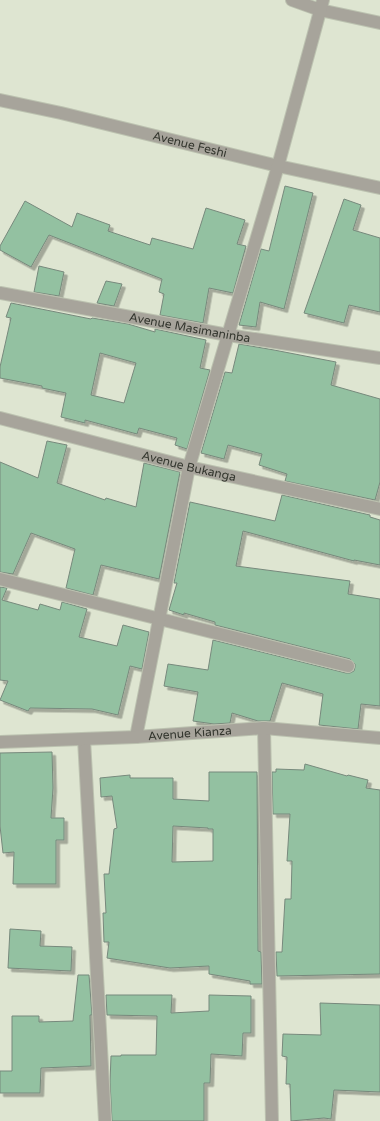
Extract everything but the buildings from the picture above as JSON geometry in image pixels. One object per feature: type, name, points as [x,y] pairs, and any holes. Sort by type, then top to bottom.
[{"type":"street","points":[[292,0],[321,5],[380,23]]},
{"type":"street","points":[[136,737],[189,467],[278,166],[321,5]]},
{"type":"street","name":"Avenue Feshi","points":[[0,100],[61,113],[278,166],[380,188]]},
{"type":"street","name":"Avenue Masimaninba","points":[[0,293],[228,335],[380,358]]},
{"type":"street","name":"Avenue Bukanga","points":[[0,418],[189,467],[380,508]]},
{"type":"street","points":[[0,580],[348,666]]},
{"type":"street","points":[[264,728],[272,1121]]},
{"type":"street","name":"Avenue Kianza","points":[[0,742],[136,737],[264,728],[380,738]]},
{"type":"street","points":[[84,739],[105,1121]]}]
